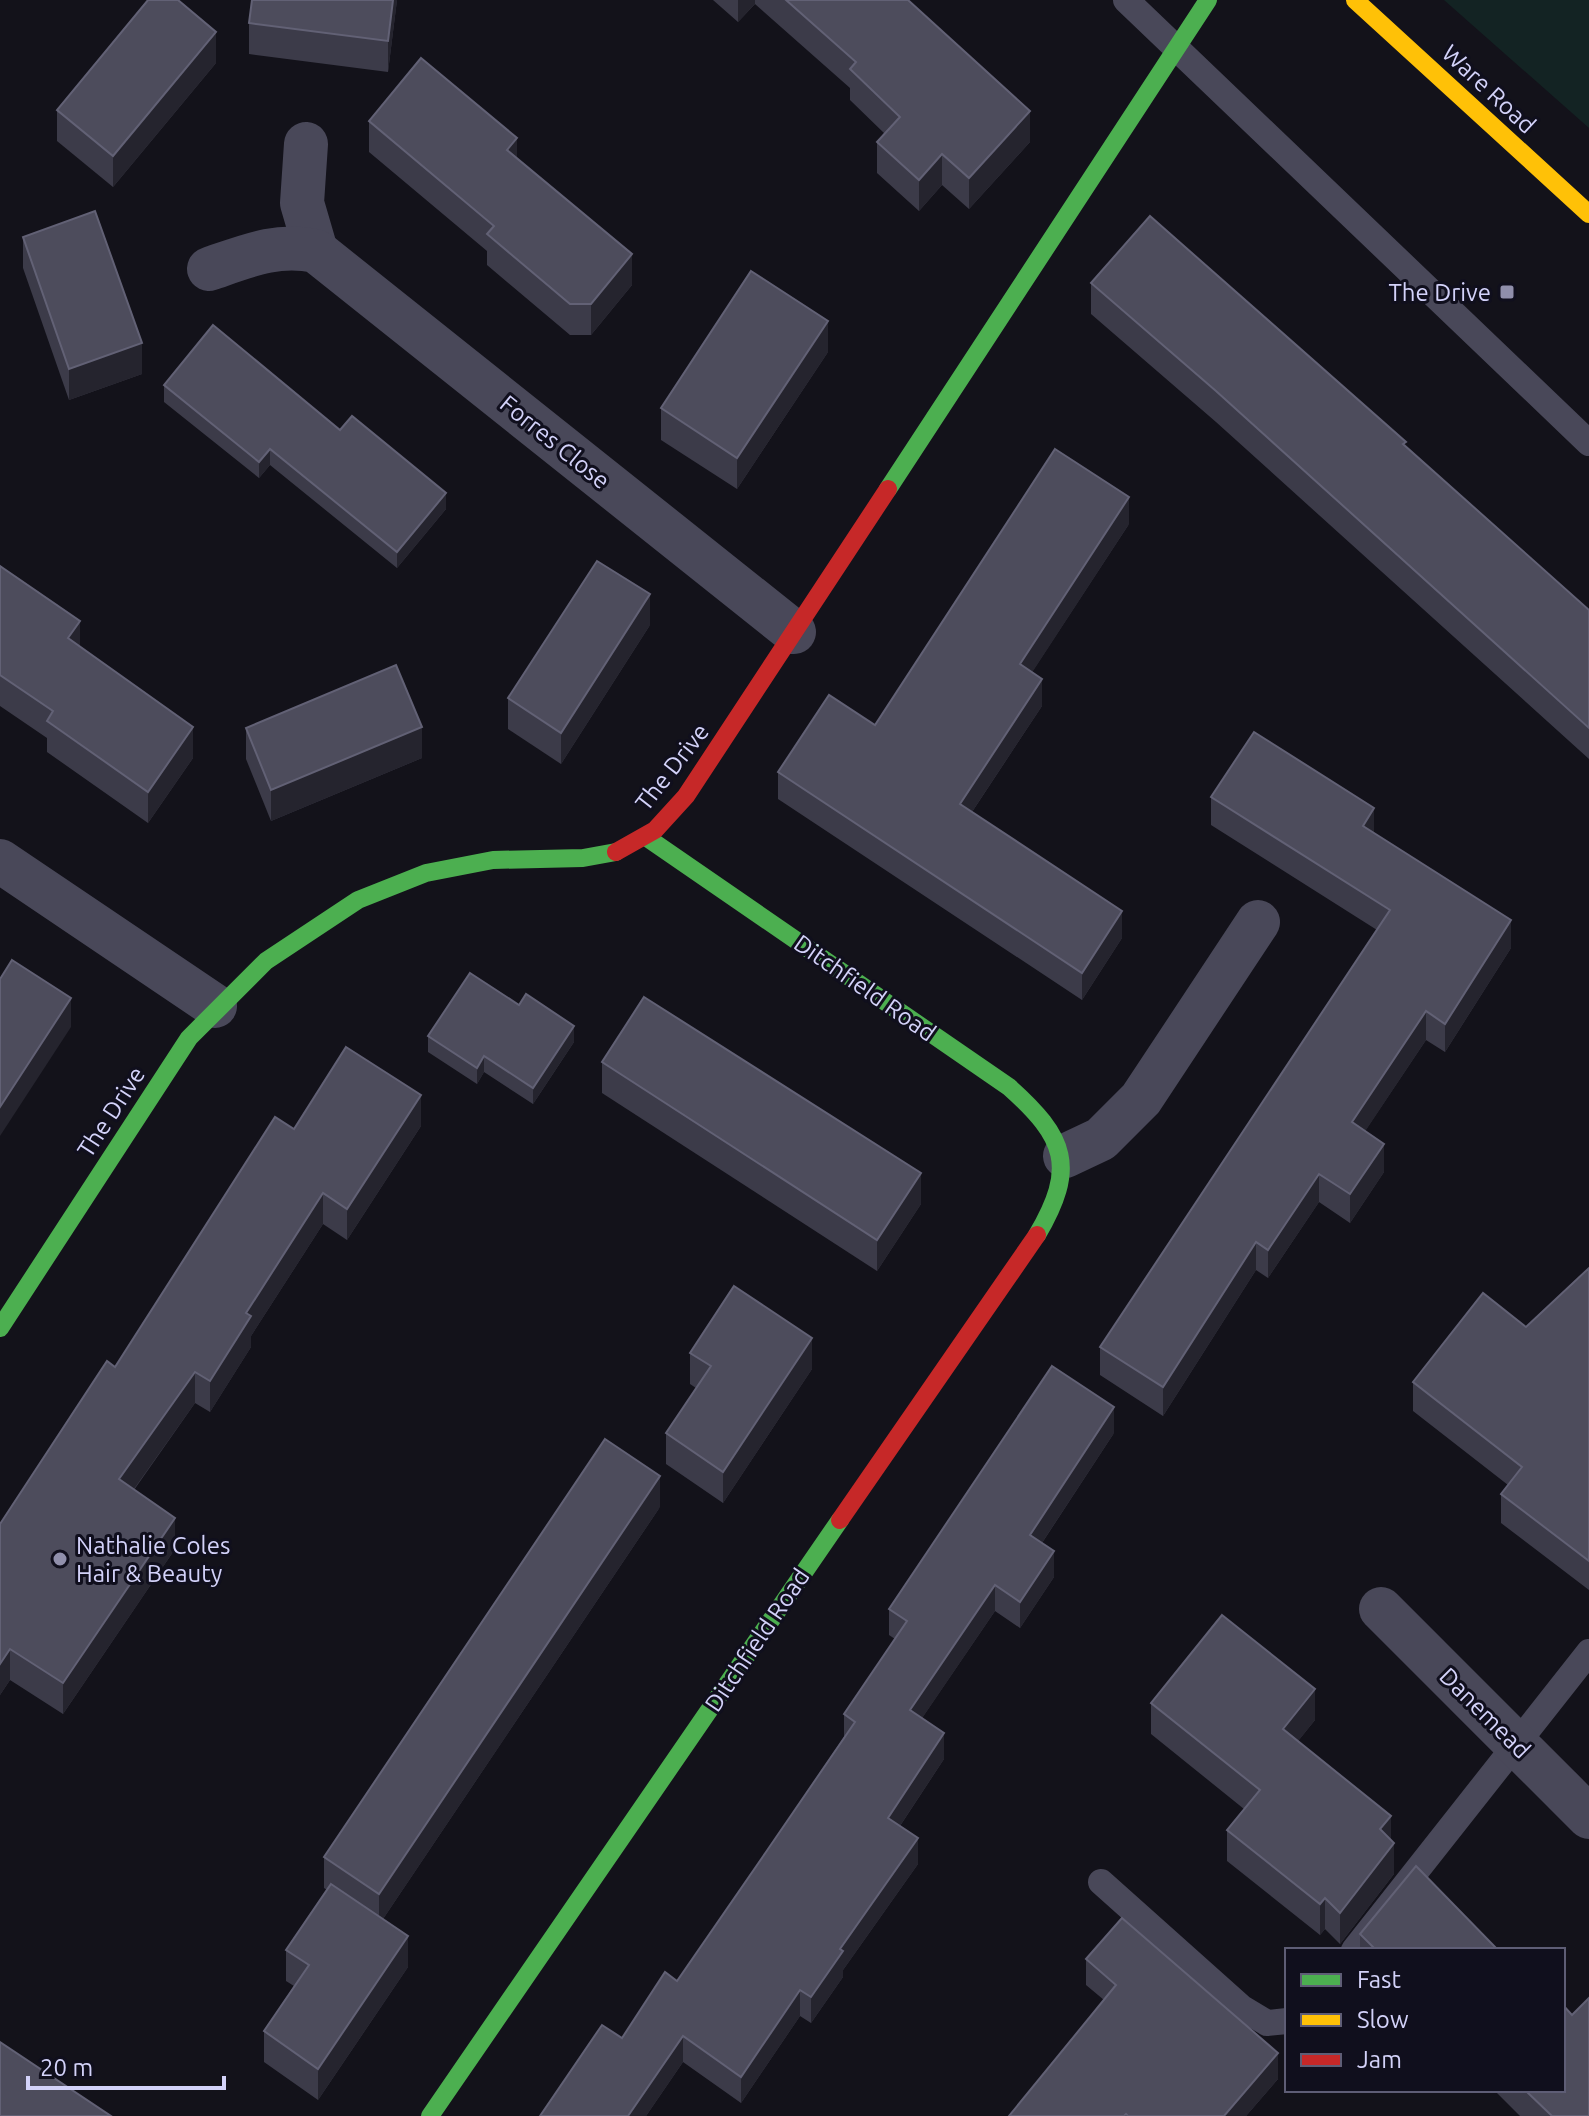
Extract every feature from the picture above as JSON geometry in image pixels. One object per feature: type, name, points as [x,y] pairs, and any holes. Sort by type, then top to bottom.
[{"type":"street","name":"The Drive","points":[[0,1328],[146,1103],[215,1006],[239,982],[297,937],[385,887],[475,862],[515,858],[591,859],[621,851],[646,837],[669,817],[697,780],[1175,45],[1208,0]]},
{"type":"street","name":"Ware Road","points":[[1355,0],[1589,214]]},
{"type":"street","points":[[209,269],[272,248],[291,246],[316,251],[302,203],[306,144]]},
{"type":"street","name":"Forres Close","points":[[316,251],[794,632]]},
{"type":"street","name":"Ditchfield Road","points":[[430,2116],[1034,1239],[1052,1211],[1063,1183],[1065,1156],[1056,1134],[1036,1109],[1009,1087],[646,837]]},
{"type":"street","points":[[0,861],[215,1006]]},
{"type":"street","points":[[1065,1156],[1085,1149],[1123,1121],[1258,922]]},
{"type":"street","name":"Danemead","points":[[1381,1609],[1589,1817]]},
{"type":"lane","points":[[1126,0],[1589,443]]},
{"type":"lane","points":[[1356,1948],[1589,1652]]},
{"type":"lane","points":[[1101,1882],[1242,2008],[1267,2023],[1285,2021]]},
{"type":"shaded area","points":[[1444,0],[1589,0],[1589,128]]},
{"type":"building","points":[[148,0],[178,0],[216,32],[113,156],[57,110]]},
{"type":"building","points":[[252,0],[393,0],[388,41],[249,23]]},
{"type":"building","points":[[786,0],[908,0],[1030,111],[969,178],[942,154],[919,180],[877,142],[900,117],[850,69],[856,62]]},
{"type":"building","points":[[421,58],[517,138],[507,150],[632,254],[591,304],[570,304],[487,234],[494,226],[369,121]]},
{"type":"building","points":[[95,211],[142,343],[69,369],[23,237]]},
{"type":"building","points":[[1150,216],[1406,442],[1403,444],[1589,610],[1589,728],[1216,391],[1091,283]]},
{"type":"building","points":[[751,271],[828,321],[737,458],[661,408]]},
{"type":"building","points":[[213,325],[340,430],[352,416],[446,493],[397,552],[270,449],[259,462],[164,385]]},
{"type":"building","points":[[1055,449],[1129,497],[1020,664],[1042,679],[960,804],[1122,911],[1082,973],[778,772],[829,695],[875,725]]},
{"type":"building","points":[[597,561],[650,594],[561,733],[508,698]]},
{"type":"building","points":[[0,566],[80,621],[68,638],[193,727],[148,792],[47,721],[53,711],[0,675]]},
{"type":"building","points":[[396,665],[422,727],[271,790],[246,728]]},
{"type":"building","points":[[1254,732],[1374,808],[1363,826],[1511,920],[1445,1024],[1426,1011],[1352,1122],[1384,1144],[1350,1194],[1319,1174],[1268,1250],[1256,1242],[1163,1387],[1100,1347],[1390,910],[1211,797]]},
{"type":"building","points":[[12,960],[71,998],[0,1107],[0,979]]},
{"type":"building","points":[[470,973],[519,1005],[526,994],[574,1026],[533,1088],[484,1056],[477,1068],[428,1036]]},
{"type":"building","points":[[644,997],[921,1173],[877,1240],[602,1062]]},
{"type":"building","points":[[346,1047],[421,1095],[347,1209],[323,1193],[246,1313],[251,1316],[210,1381],[195,1372],[119,1479],[175,1518],[63,1683],[10,1649],[0,1664],[0,1524],[107,1361],[115,1367],[275,1117],[294,1129]]},
{"type":"building","points":[[1589,1268],[1589,1561],[1501,1494],[1522,1467],[1413,1382],[1483,1293],[1526,1327]]},
{"type":"building","points":[[734,1286],[812,1338],[723,1472],[666,1433],[711,1366],[690,1353]]},
{"type":"building","points":[[1052,1366],[1114,1407],[1030,1535],[1054,1551],[1020,1602],[995,1585],[910,1710],[944,1733],[888,1818],[918,1838],[840,1949],[843,1951],[811,1997],[800,1990],[741,2077],[683,2036],[628,2116],[540,2116],[602,2025],[622,2038],[665,1972],[677,1981],[855,1722],[844,1714],[907,1621],[889,1609]]},
{"type":"building","points":[[605,1439],[660,1476],[379,1894],[324,1857]]},
{"type":"building","points":[[1222,1615],[1315,1689],[1283,1729],[1391,1816],[1380,1829],[1394,1843],[1340,1913],[1325,1898],[1320,1904],[1227,1830],[1260,1790],[1151,1703]]},
{"type":"building","points":[[1416,1866],[1496,1948],[1374,1948],[1360,1934]]},
{"type":"building","points":[[331,1884],[408,1936],[318,2069],[264,2031],[309,1965],[286,1950]]},
{"type":"building","points":[[1122,1918],[1278,2053],[1224,2116],[1009,2116],[1116,1985],[1086,1959]]},
{"type":"building","points":[[1589,1998],[1589,2116],[1552,2116],[1527,2092],[1565,2092],[1565,2007],[1572,2015]]},
{"type":"building","points":[[0,2042],[111,2116],[0,2116]]},
{"type":"traffic: fast","points":[[888,489],[1208,0]]},
{"type":"traffic: fast","points":[[646,837],[1009,1087],[1028,1105],[1053,1138],[1061,1172],[1058,1190],[1037,1235]]},
{"type":"traffic: fast","points":[[0,1328],[189,1038],[266,961],[358,900],[426,873],[493,860],[583,858],[616,852]]},
{"type":"traffic: fast","points":[[430,2116],[840,1520]]},
{"type":"traffic: slow","points":[[1355,0],[1589,214]]},
{"type":"traffic: jam","points":[[616,852],[655,830],[686,796],[888,489]]},
{"type":"traffic: jam","points":[[840,1520],[1037,1235]]},
{"type":"place","name":"The Drive","points":[[1507,292]]},
{"type":"place","name":"Nathalie Coles Hair & Beauty","points":[[60,1559]]}]
